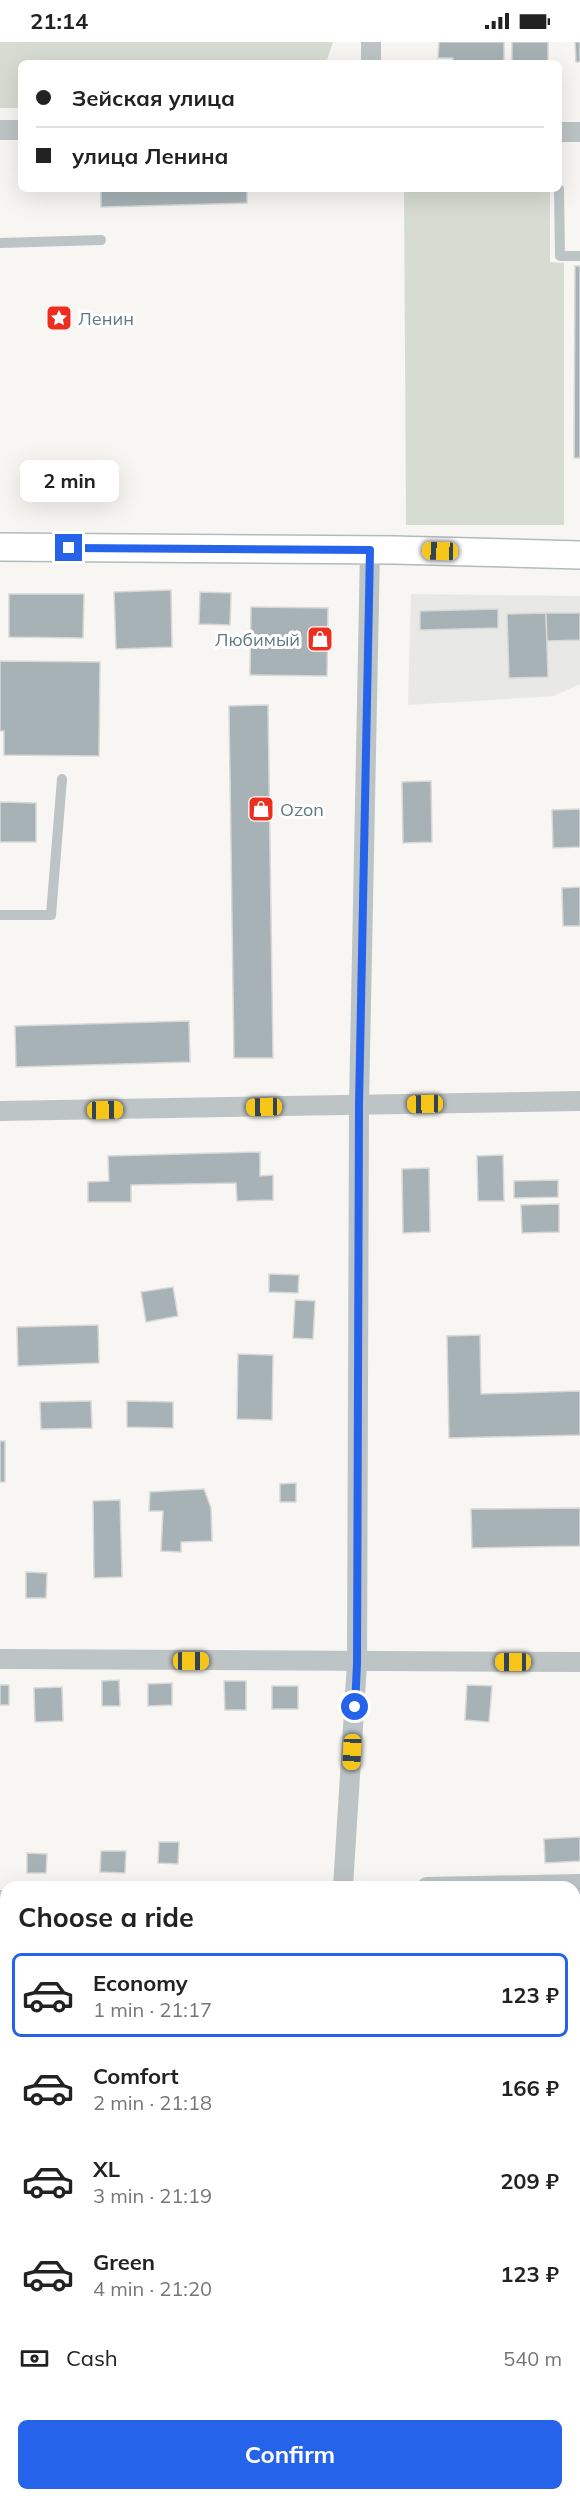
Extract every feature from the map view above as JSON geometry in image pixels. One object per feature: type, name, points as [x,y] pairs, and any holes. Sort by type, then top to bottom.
[{"type":"main road","points":[[0,547],[370,550],[580,555]]},
{"type":"street","points":[[370,42],[371,60]]},
{"type":"street","points":[[0,130],[18,130]]},
{"type":"street","points":[[562,132],[580,132]]},
{"type":"street","points":[[343,1881],[357,1663],[359,1105],[370,550]]},
{"type":"street","points":[[0,1112],[580,1101]]},
{"type":"street","points":[[0,1659],[357,1663],[580,1662]]},
{"type":"lane","points":[[559,192],[560,256],[580,256]]},
{"type":"lane","points":[[0,243],[101,240]]},
{"type":"lane","points":[[0,915],[51,915],[62,780]]},
{"type":"shaded area","points":[[0,42],[333,42],[327,60],[18,60],[18,108],[0,108]]},
{"type":"shaded area","points":[[404,192],[550,192],[550,262],[564,263],[564,525],[406,525]]},
{"type":"shaded area","points":[[411,594],[580,596],[580,684],[554,696],[408,705]]},
{"type":"building","points":[[439,42],[504,42],[504,60],[438,58]]},
{"type":"building","points":[[512,42],[548,42],[548,60],[512,60]]},
{"type":"building","points":[[575,42],[580,42],[580,62],[576,62]]},
{"type":"building","points":[[101,192],[247,192],[247,203],[101,207]]},
{"type":"building","points":[[575,266],[580,266],[580,458],[574,458]]},
{"type":"building","points":[[171,590],[172,647],[116,649],[114,592]]},
{"type":"building","points":[[200,592],[231,593],[230,625],[199,624]]},
{"type":"building","points":[[9,594],[84,594],[83,638],[9,637]]},
{"type":"building","points":[[251,607],[328,608],[327,676],[250,675]]},
{"type":"building","points":[[498,609],[498,628],[420,630],[420,611]]},
{"type":"building","points":[[546,613],[548,677],[509,678],[507,614]]},
{"type":"building","points":[[546,613],[580,613],[580,640],[547,641]]},
{"type":"building","points":[[0,661],[100,662],[99,756],[4,755],[4,731],[0,731]]},
{"type":"building","points":[[268,705],[273,1058],[234,1058],[229,706]]},
{"type":"building","points":[[431,781],[432,842],[403,843],[402,782]]},
{"type":"building","points":[[0,802],[36,803],[36,842],[0,842]]},
{"type":"building","points":[[580,809],[580,847],[553,848],[552,810]]},
{"type":"building","points":[[580,887],[580,926],[563,926],[562,888]]},
{"type":"building","points":[[189,1021],[190,1062],[16,1067],[15,1026]]},
{"type":"building","points":[[260,1152],[260,1176],[273,1175],[273,1200],[237,1201],[236,1183],[131,1185],[131,1202],[88,1202],[88,1182],[109,1181],[108,1156]]},
{"type":"building","points":[[503,1155],[504,1201],[478,1201],[477,1156]]},
{"type":"building","points":[[429,1168],[430,1232],[403,1233],[402,1169]]},
{"type":"building","points":[[558,1180],[558,1197],[514,1198],[514,1181]]},
{"type":"building","points":[[559,1204],[559,1232],[522,1233],[521,1205]]},
{"type":"building","points":[[269,1274],[299,1275],[298,1293],[269,1292]]},
{"type":"building","points":[[173,1287],[178,1316],[146,1322],[141,1292]]},
{"type":"building","points":[[295,1300],[315,1301],[313,1339],[293,1338]]},
{"type":"building","points":[[98,1325],[99,1363],[18,1366],[17,1327]]},
{"type":"building","points":[[480,1335],[481,1394],[580,1391],[580,1435],[449,1438],[447,1336]]},
{"type":"building","points":[[238,1354],[273,1355],[272,1420],[237,1419]]},
{"type":"building","points":[[91,1401],[92,1428],[41,1429],[40,1402]]},
{"type":"building","points":[[127,1401],[173,1402],[173,1428],[127,1427]]},
{"type":"building","points":[[0,1441],[5,1441],[5,1482],[0,1482]]},
{"type":"building","points":[[296,1483],[296,1502],[280,1502],[280,1484]]},
{"type":"building","points":[[204,1489],[211,1508],[212,1541],[181,1542],[181,1552],[161,1551],[163,1511],[149,1511],[150,1492]]},
{"type":"building","points":[[120,1500],[122,1577],[94,1578],[93,1501]]},
{"type":"building","points":[[580,1508],[580,1546],[472,1548],[471,1509]]},
{"type":"building","points":[[26,1572],[47,1573],[46,1598],[26,1598]]},
{"type":"building","points":[[119,1680],[120,1706],[102,1706],[102,1681]]},
{"type":"building","points":[[224,1681],[246,1681],[246,1710],[225,1710]]},
{"type":"building","points":[[172,1683],[172,1705],[148,1706],[148,1684]]},
{"type":"building","points":[[0,1685],[9,1685],[9,1705],[0,1705]]},
{"type":"building","points":[[467,1685],[492,1686],[489,1722],[465,1720]]},
{"type":"building","points":[[272,1686],[298,1686],[298,1709],[272,1709]]},
{"type":"building","points":[[62,1687],[63,1721],[35,1722],[34,1688]]},
{"type":"building","points":[[580,1837],[580,1861],[545,1863],[544,1839]]},
{"type":"building","points":[[159,1842],[179,1842],[178,1864],[158,1863]]},
{"type":"building","points":[[101,1851],[126,1851],[125,1873],[100,1872]]},
{"type":"building","points":[[27,1853],[47,1854],[46,1873],[27,1873]]},
{"type":"place","name":"Ленин","points":[[59,318]]},
{"type":"place","name":"Любимый","points":[[320,639]]},
{"type":"place","name":"Ozon","points":[[261,809]]},
{"type":"route","points":[[69,548],[370,550],[359,1105],[355,1707]]}]
